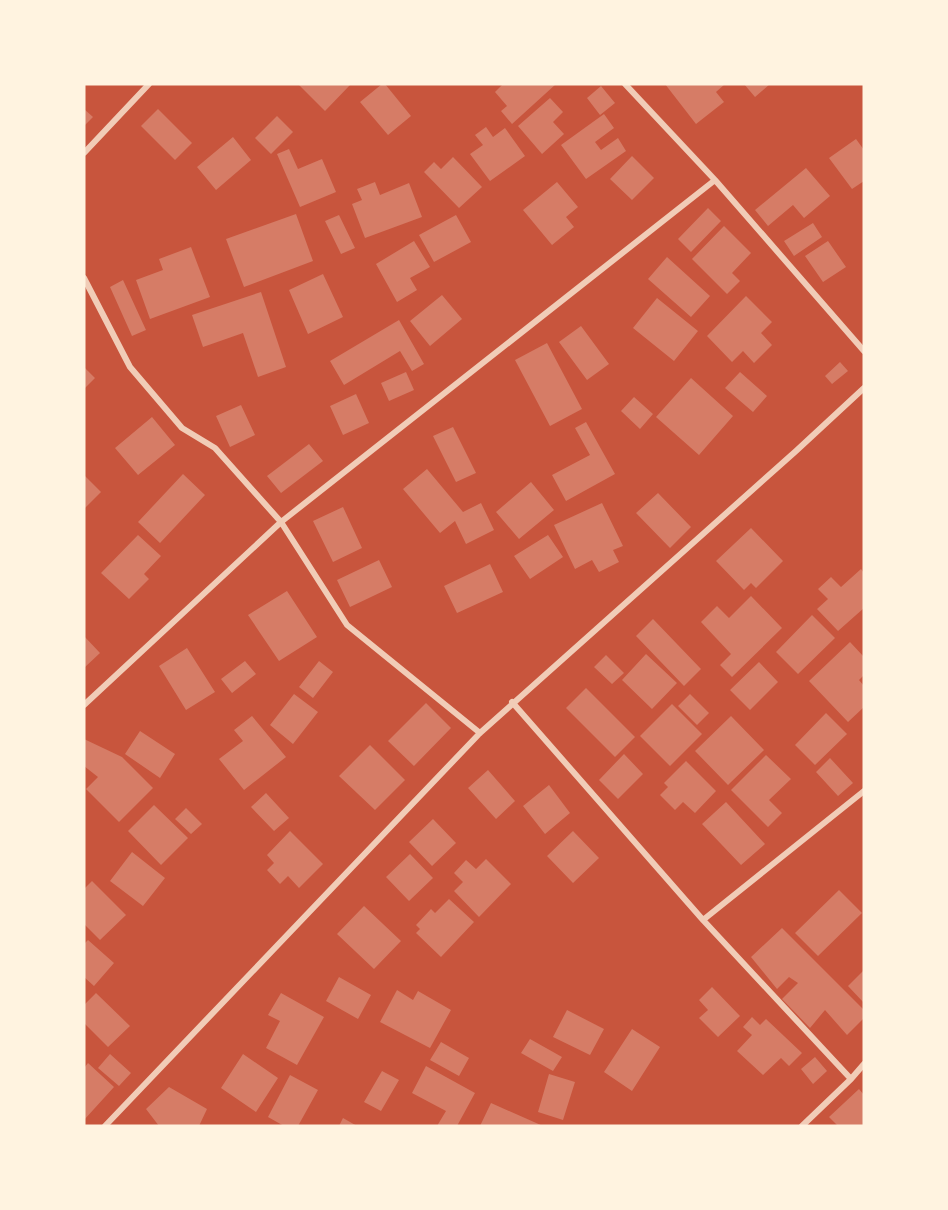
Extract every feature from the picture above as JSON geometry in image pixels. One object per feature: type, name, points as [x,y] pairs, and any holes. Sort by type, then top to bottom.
[{"type":"street","points":[[84,153],[148,84]]},
{"type":"street","points":[[625,84],[715,180],[864,351]]},
{"type":"street","points":[[84,705],[281,522],[715,180]]},
{"type":"street","points":[[84,278],[130,367],[183,428],[215,448],[281,522],[347,625],[480,733]]},
{"type":"street","points":[[105,1126],[480,733],[512,702],[788,458],[864,387]]},
{"type":"street","points":[[512,702],[703,920],[851,1080]]},
{"type":"street","points":[[703,920],[864,791]]},
{"type":"street","points":[[802,1126],[851,1080],[864,1064]]},
{"type":"building","points":[[298,84],[351,84],[325,111]]},
{"type":"building","points":[[385,84],[411,116],[388,135],[360,102]]},
{"type":"building","points":[[503,84],[556,84],[512,124],[501,111],[507,106],[495,92]]},
{"type":"building","points":[[665,84],[725,84],[716,92],[724,102],[696,124]]},
{"type":"building","points":[[744,84],[770,84],[755,97]]},
{"type":"building","points":[[601,86],[615,103],[600,115],[587,98]]},
{"type":"building","points":[[550,98],[563,112],[553,122],[564,134],[542,154],[518,126]]},
{"type":"building","points":[[84,109],[93,117],[84,126]]},
{"type":"building","points":[[158,109],[192,143],[175,160],[141,126]]},
{"type":"building","points":[[604,114],[614,128],[595,142],[601,150],[618,138],[626,151],[586,179],[561,145]]},
{"type":"building","points":[[277,116],[293,132],[271,154],[255,138]]},
{"type":"building","points":[[486,127],[493,137],[505,128],[525,156],[490,181],[470,154],[483,145],[475,135]]},
{"type":"building","points":[[233,137],[251,160],[216,190],[197,167]]},
{"type":"building","points":[[856,139],[864,150],[864,181],[852,189],[829,158]]},
{"type":"building","points":[[289,149],[298,169],[322,159],[336,192],[300,207],[277,154]]},
{"type":"building","points":[[632,156],[654,178],[632,200],[610,179]]},
{"type":"building","points":[[453,157],[482,187],[459,208],[424,172],[434,162],[441,169]]},
{"type":"building","points":[[806,168],[830,196],[804,218],[793,205],[768,226],[755,210]]},
{"type":"building","points":[[375,182],[380,195],[409,183],[422,217],[365,238],[352,204],[362,200],[357,189]]},
{"type":"building","points":[[557,182],[578,207],[566,217],[574,227],[552,245],[523,210]]},
{"type":"building","points":[[708,208],[721,221],[691,252],[678,239]]},
{"type":"building","points":[[296,214],[313,261],[244,287],[226,239]]},
{"type":"building","points":[[339,215],[355,248],[341,254],[325,221]]},
{"type":"building","points":[[456,215],[471,242],[434,262],[419,235]]},
{"type":"building","points":[[813,223],[822,237],[794,256],[784,241]]},
{"type":"building","points":[[724,226],[751,253],[732,273],[740,281],[727,294],[692,259]]},
{"type":"building","points":[[414,241],[430,267],[410,278],[417,290],[397,302],[376,264]]},
{"type":"building","points":[[828,241],[846,267],[823,282],[805,256]]},
{"type":"building","points":[[191,247],[210,297],[150,319],[136,280],[163,270],[159,259]]},
{"type":"building","points":[[667,257],[710,296],[691,317],[648,279]]},
{"type":"building","points":[[323,274],[343,317],[308,334],[289,290]]},
{"type":"building","points":[[123,280],[146,330],[132,336],[110,287]]},
{"type":"building","points":[[261,292],[286,367],[258,377],[243,333],[203,347],[192,315]]},
{"type":"building","points":[[442,295],[462,319],[430,346],[410,321]]},
{"type":"building","points":[[746,296],[772,322],[761,333],[772,345],[754,363],[743,351],[732,362],[707,336]]},
{"type":"building","points":[[657,298],[698,331],[674,361],[633,328]]},
{"type":"building","points":[[399,320],[424,364],[412,371],[400,351],[344,385],[330,361]]},
{"type":"building","points":[[581,326],[609,364],[587,380],[559,342]]},
{"type":"building","points":[[547,343],[582,409],[550,426],[515,360]]},
{"type":"building","points":[[840,362],[848,371],[832,384],[825,376]]},
{"type":"building","points":[[84,367],[95,378],[84,389]]},
{"type":"building","points":[[406,372],[414,390],[389,401],[381,383]]},
{"type":"building","points":[[740,372],[767,396],[753,412],[725,388]]},
{"type":"building","points":[[691,378],[733,416],[699,455],[656,417]]},
{"type":"building","points":[[356,394],[369,423],[343,435],[330,406]]},
{"type":"building","points":[[634,397],[653,414],[640,429],[621,411]]},
{"type":"building","points":[[241,405],[255,435],[230,447],[216,416]]},
{"type":"building","points":[[152,417],[175,445],[138,475],[115,448]]},
{"type":"building","points":[[586,422],[615,474],[566,501],[552,475],[590,455],[575,428]]},
{"type":"building","points":[[453,427],[476,473],[456,482],[433,436]]},
{"type":"building","points":[[309,444],[323,461],[281,493],[267,476]]},
{"type":"building","points":[[427,469],[463,512],[481,503],[494,530],[466,544],[455,521],[440,533],[403,489]]},
{"type":"building","points":[[183,474],[205,495],[160,543],[138,522]]},
{"type":"building","points":[[84,475],[101,492],[84,509]]},
{"type":"building","points":[[531,482],[554,510],[519,539],[496,512]]},
{"type":"building","points":[[658,493],[691,527],[670,548],[636,513]]},
{"type":"building","points":[[602,503],[623,546],[613,550],[619,562],[599,572],[592,560],[575,569],[554,525]]},
{"type":"building","points":[[343,507],[362,548],[333,562],[313,521]]},
{"type":"building","points":[[751,528],[783,561],[756,588],[751,583],[744,590],[716,561]]},
{"type":"building","points":[[138,535],[161,556],[144,574],[149,579],[129,599],[101,573]]},
{"type":"building","points":[[548,535],[563,557],[530,579],[514,556]]},
{"type":"building","points":[[379,560],[392,587],[350,607],[337,580]]},
{"type":"building","points":[[490,564],[503,592],[457,613],[444,586]]},
{"type":"building","points":[[861,569],[864,573],[864,608],[838,631],[817,609],[828,599],[818,589],[831,577],[841,587]]},
{"type":"building","points":[[287,591],[317,637],[279,661],[248,615]]},
{"type":"building","points":[[751,596],[782,628],[732,677],[720,665],[731,654],[701,622],[717,606],[729,618]]},
{"type":"building","points":[[812,615],[835,638],[798,674],[776,652]]},
{"type":"building","points":[[653,619],[701,669],[684,686],[636,636]]},
{"type":"building","points":[[84,636],[100,653],[84,668]]},
{"type":"building","points":[[850,642],[864,657],[864,675],[859,680],[864,686],[864,707],[848,722],[809,681]]},
{"type":"building","points":[[187,648],[215,692],[186,710],[159,666]]},
{"type":"building","points":[[646,654],[677,683],[652,709],[622,680]]},
{"type":"building","points":[[606,655],[624,673],[612,684],[594,667]]},
{"type":"building","points":[[245,661],[256,674],[232,693],[221,679]]},
{"type":"building","points":[[319,661],[333,672],[313,698],[299,687]]},
{"type":"building","points":[[759,662],[778,682],[750,710],[730,690]]},
{"type":"building","points":[[586,688],[635,737],[615,757],[566,708]]},
{"type":"building","points":[[294,694],[318,712],[293,744],[270,725]]},
{"type":"building","points":[[690,694],[709,713],[697,725],[678,706]]},
{"type":"building","points":[[426,703],[451,728],[414,766],[388,741]]},
{"type":"building","points":[[672,704],[702,734],[670,766],[640,736]]},
{"type":"building","points":[[826,713],[847,734],[815,765],[795,745]]},
{"type":"building","points":[[252,716],[286,757],[244,790],[219,759],[243,741],[234,730]]},
{"type":"building","points":[[731,716],[764,750],[728,785],[695,751]]},
{"type":"building","points":[[140,731],[175,754],[160,778],[125,754]]},
{"type":"building","points":[[84,739],[122,757],[153,788],[119,822],[86,789],[98,777],[84,766]]},
{"type":"building","points":[[370,745],[405,780],[375,810],[339,776]]},
{"type":"building","points":[[624,754],[643,774],[618,799],[599,780]]},
{"type":"building","points":[[766,755],[791,779],[769,800],[782,813],[768,827],[731,790]]},
{"type":"building","points":[[830,758],[853,783],[838,796],[816,772]]},
{"type":"building","points":[[686,761],[716,791],[695,813],[683,802],[675,810],[660,795],[668,787],[664,783]]},
{"type":"building","points":[[488,770],[515,801],[496,819],[468,788]]},
{"type":"building","points":[[549,785],[570,813],[545,834],[523,806]]},
{"type":"building","points":[[266,793],[289,818],[274,831],[251,807]]},
{"type":"building","points":[[726,802],[765,844],[741,865],[702,824]]},
{"type":"building","points":[[154,805],[188,838],[161,865],[128,831]]},
{"type":"building","points":[[186,808],[202,824],[191,834],[175,819]]},
{"type":"building","points":[[433,819],[456,843],[432,866],[409,842]]},
{"type":"building","points":[[290,831],[323,864],[299,888],[288,876],[280,884],[267,870],[274,863],[267,855]]},
{"type":"building","points":[[573,831],[599,858],[573,883],[547,856]]},
{"type":"building","points":[[132,852],[165,878],[143,906],[110,881]]},
{"type":"building","points":[[410,854],[433,878],[409,901],[386,877]]},
{"type":"building","points":[[486,859],[511,884],[479,917],[454,891],[463,882],[454,873],[466,860],[476,869]]},
{"type":"building","points":[[92,881],[126,915],[100,940],[84,924],[84,889]]},
{"type":"building","points":[[839,890],[862,913],[818,956],[795,933]]},
{"type":"building","points":[[449,899],[474,922],[441,957],[416,933],[420,929],[416,925],[431,909],[435,913]]},
{"type":"building","points":[[364,906],[401,941],[374,969],[337,934]]},
{"type":"building","points":[[782,928],[864,1010],[864,1018],[847,1035],[825,1010],[810,1028],[782,999],[798,983],[789,977],[777,989],[751,957]]},
{"type":"building","points":[[88,940],[114,963],[94,986],[84,977],[84,944]]},
{"type":"building","points":[[864,970],[864,1003],[848,986]]},
{"type":"building","points":[[339,977],[371,995],[358,1019],[326,1001]]},
{"type":"building","points":[[712,987],[740,1016],[718,1037],[699,1018],[708,1010],[699,1000]]},
{"type":"building","points":[[397,990],[413,1000],[418,991],[451,1010],[430,1048],[380,1022]]},
{"type":"building","points":[[96,993],[130,1026],[108,1047],[84,1023],[84,1005]]},
{"type":"building","points":[[281,993],[324,1017],[297,1065],[266,1048],[280,1021],[268,1015]]},
{"type":"building","points":[[567,1010],[604,1029],[590,1055],[553,1037]]},
{"type":"building","points":[[752,1017],[760,1025],[766,1019],[802,1053],[789,1066],[781,1058],[763,1075],[737,1051],[752,1035],[743,1027]]},
{"type":"building","points":[[632,1029],[660,1047],[632,1091],[604,1072]]},
{"type":"building","points":[[530,1039],[562,1057],[553,1071],[521,1053]]},
{"type":"building","points":[[441,1042],[469,1058],[459,1076],[430,1060]]},
{"type":"building","points":[[110,1054],[131,1073],[119,1086],[98,1068]]},
{"type":"building","points":[[243,1054],[278,1078],[256,1112],[221,1088]]},
{"type":"building","points":[[815,1057],[827,1071],[813,1084],[801,1069]]},
{"type":"building","points":[[88,1063],[114,1087],[84,1120],[84,1068]]},
{"type":"building","points":[[426,1066],[475,1093],[457,1126],[437,1126],[446,1111],[412,1093]]},
{"type":"building","points":[[382,1071],[399,1080],[381,1111],[364,1102]]},
{"type":"building","points":[[549,1074],[575,1082],[563,1120],[538,1112]]},
{"type":"building","points":[[290,1075],[318,1090],[298,1126],[284,1126],[268,1117]]},
{"type":"building","points":[[169,1087],[207,1109],[199,1126],[159,1126],[146,1109]]},
{"type":"building","points":[[859,1089],[864,1095],[864,1126],[838,1126],[829,1117]]},
{"type":"building","points":[[491,1103],[543,1126],[480,1126]]},
{"type":"building","points":[[343,1118],[357,1126],[339,1126]]}]
